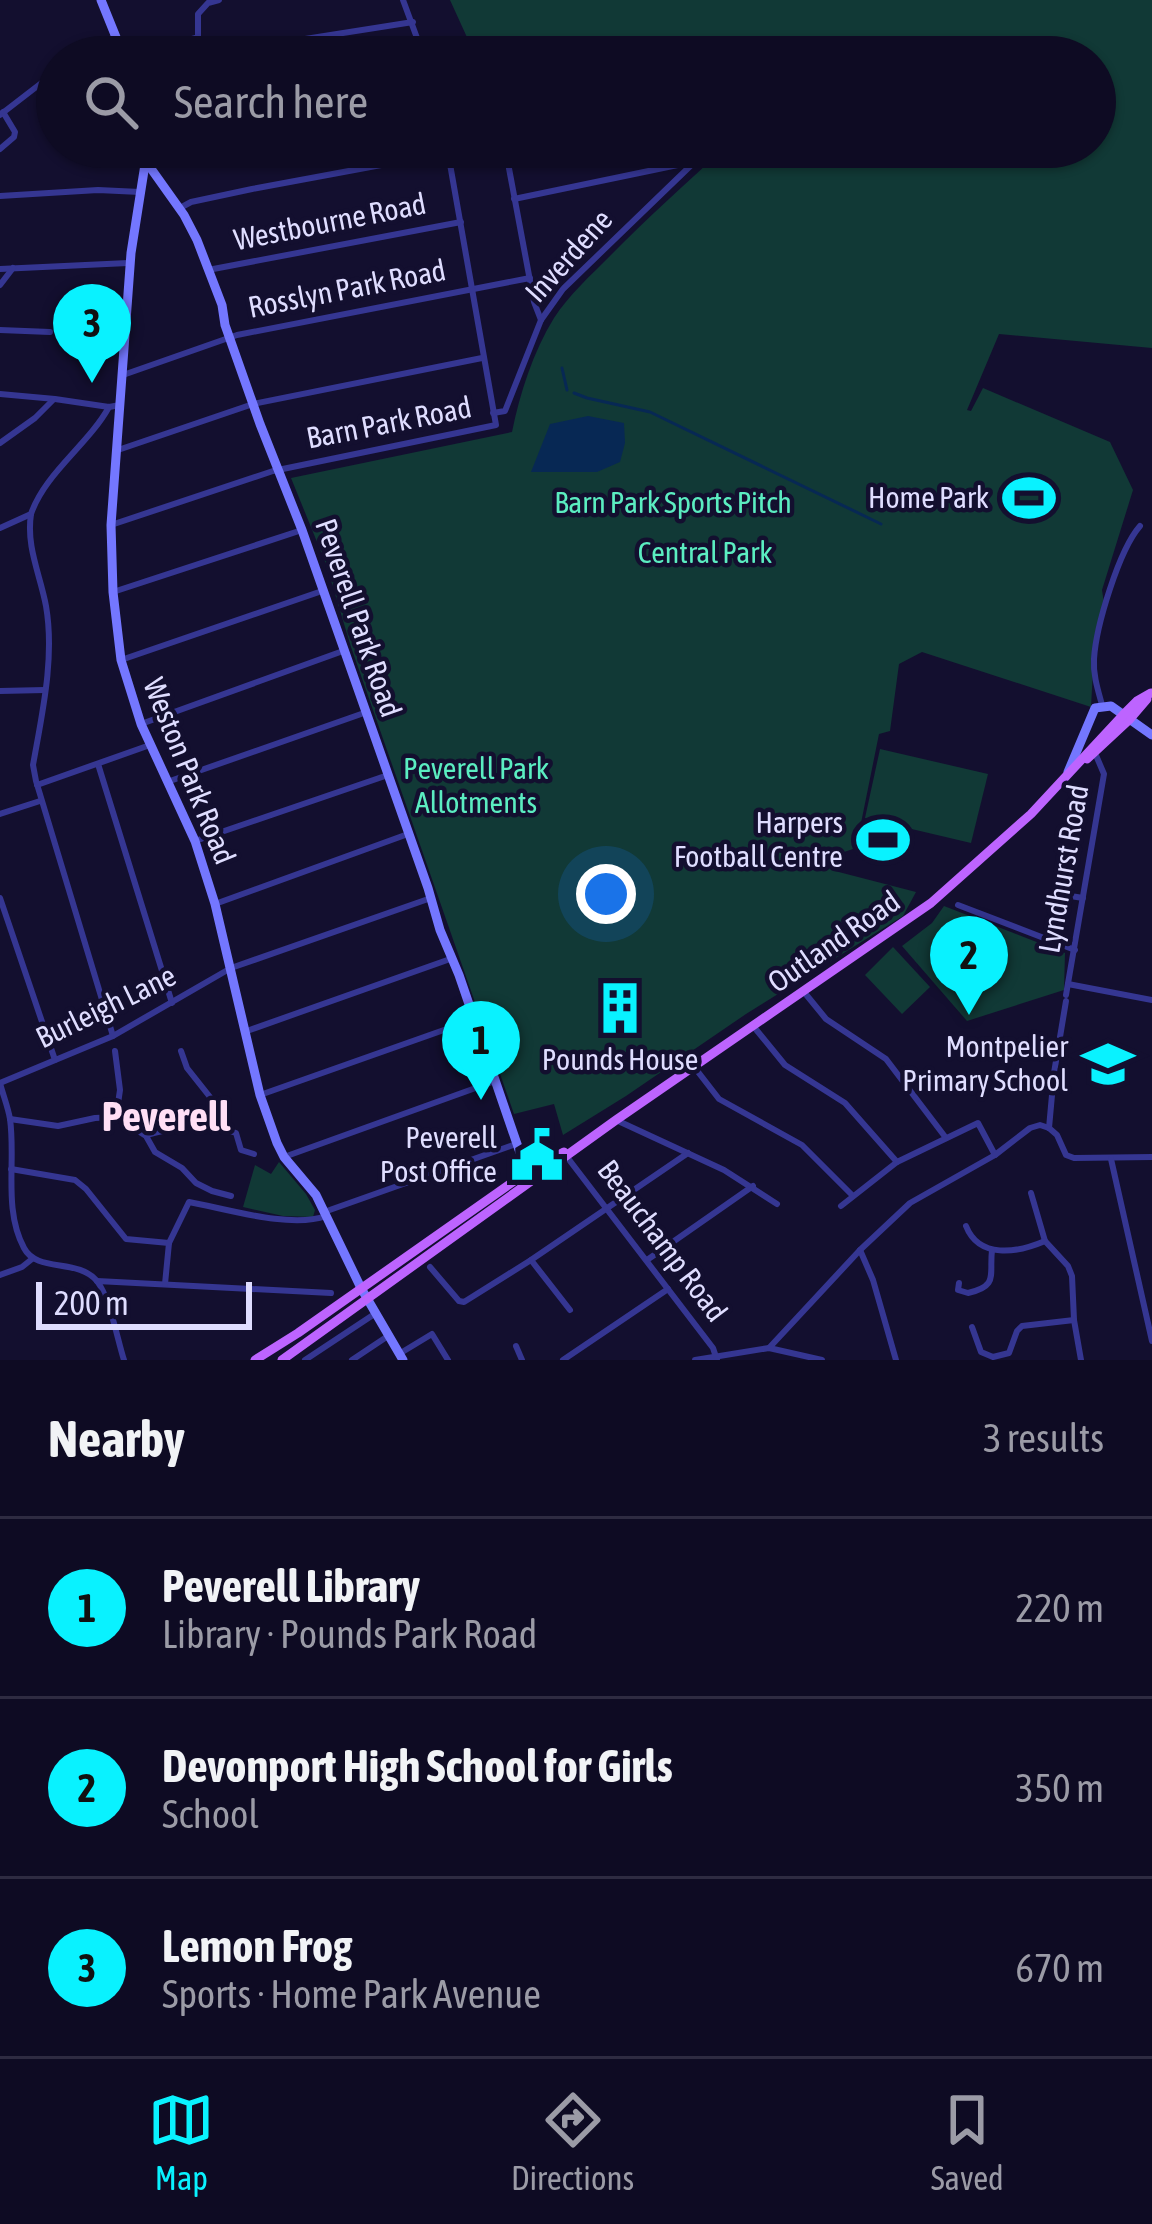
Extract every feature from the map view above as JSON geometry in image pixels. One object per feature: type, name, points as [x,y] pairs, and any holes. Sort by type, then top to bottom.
[{"type":"main road","name":"Outland Road","points":[[282,1360],[529,1177],[567,1157],[955,885],[1151,693]]},
{"type":"main road","name":"Outland Road","points":[[1078,765],[1095,754],[1126,718]]},
{"type":"main road","name":"Outland Road","points":[[255,1360],[598,1133]]},
{"type":"street","points":[[101,0],[116,36]]},
{"type":"street","points":[[198,36],[198,14],[208,3],[219,0]]},
{"type":"street","points":[[404,0],[417,36]]},
{"type":"street","points":[[323,36],[412,22]]},
{"type":"street","points":[[0,149],[15,132],[2,113],[36,87]]},
{"type":"street","name":"Weston Park Road","points":[[143,168],[130,263],[123,375],[114,406],[118,450],[111,525],[121,660],[141,724],[195,841],[215,904],[260,1095],[284,1156],[316,1195],[401,1357]]},
{"type":"street","name":"Peverell Park Road","points":[[155,168],[190,226],[208,270],[529,1177]]},
{"type":"street","points":[[180,208],[190,202],[357,168]]},
{"type":"street","points":[[450,168],[493,413]]},
{"type":"street","points":[[509,168],[536,311],[542,320]]},
{"type":"street","points":[[514,199],[666,168]]},
{"type":"street","name":"Inverdene","points":[[493,413],[505,411],[542,320],[563,289],[689,168]]},
{"type":"street","points":[[0,196],[140,192]]},
{"type":"street","name":"Westbourne Road","points":[[208,270],[461,222]]},
{"type":"street","points":[[0,269],[130,263]]},
{"type":"street","points":[[0,285],[13,268]]},
{"type":"street","name":"Rosslyn Park Road","points":[[123,375],[230,338],[530,278]]},
{"type":"street","points":[[0,330],[50,332]]},
{"type":"street","points":[[118,450],[253,404],[482,358]]},
{"type":"street","points":[[0,394],[114,406]]},
{"type":"street","points":[[0,443],[55,398]]},
{"type":"street","points":[[112,1036],[33,765],[48,665],[46,608],[30,548],[36,500],[114,406]]},
{"type":"street","name":"Barn Park Road","points":[[111,525],[279,470],[483,429],[496,425],[493,413]]},
{"type":"street","points":[[0,528],[31,514]]},
{"type":"street","points":[[1102,705],[1094,678],[1100,623],[1124,548],[1141,526]]},
{"type":"street","points":[[113,592],[302,530]]},
{"type":"street","points":[[121,660],[322,591]]},
{"type":"street","points":[[141,724],[343,651]]},
{"type":"street","points":[[0,691],[45,689]]},
{"type":"street","points":[[1066,777],[1095,708],[1112,706],[1152,735]]},
{"type":"street","points":[[170,781],[366,712]]},
{"type":"street","points":[[37,785],[150,745]]},
{"type":"street","name":"Lyndhurst Road","points":[[1049,1128],[1104,774],[1095,754]]},
{"type":"street","points":[[98,764],[172,1003]]},
{"type":"street","points":[[195,841],[388,775]]},
{"type":"street","points":[[0,814],[40,801]]},
{"type":"street","points":[[215,904],[408,834]]},
{"type":"street","points":[[1058,894],[1083,898]]},
{"type":"street","points":[[0,898],[56,1060]]},
{"type":"street","name":"Burleigh Lane","points":[[0,1083],[112,1036],[231,968],[431,898]]},
{"type":"street","points":[[958,905],[1075,950]]},
{"type":"street","points":[[244,1032],[453,958]]},
{"type":"street","points":[[1068,984],[1152,1000]]},
{"type":"street","points":[[804,992],[826,1018],[886,1059],[946,1138]]},
{"type":"street","points":[[260,1095],[475,1019]]},
{"type":"street","points":[[754,1027],[784,1065],[845,1103],[897,1162]]},
{"type":"street","points":[[181,1051],[187,1068],[210,1097],[208,1124]]},
{"type":"street","points":[[115,1052],[116,1117]]},
{"type":"street","points":[[695,1068],[719,1099],[802,1144],[854,1196]]},
{"type":"street","points":[[284,1156],[496,1081]]},
{"type":"street","points":[[0,1083],[10,1119],[14,1226],[32,1259],[85,1270],[97,1281],[125,1358]]},
{"type":"street","points":[[10,1119],[58,1126],[116,1117],[146,1136],[155,1152],[196,1183],[231,1196]]},
{"type":"street","points":[[616,1120],[752,1186],[777,1204]]},
{"type":"street","points":[[841,1206],[897,1162],[978,1123],[995,1155]]},
{"type":"street","points":[[146,1136],[208,1124],[236,1133],[241,1150],[254,1154]]},
{"type":"street","points":[[769,1348],[910,1203],[995,1155],[1030,1128],[1049,1128],[1066,1155],[1081,1159],[1152,1157]]},
{"type":"street","points":[[165,1284],[169,1244],[189,1202],[309,1221],[516,1144]]},
{"type":"street","points":[[430,1267],[464,1302],[688,1153]]},
{"type":"street","name":"Beauchamp Road","points":[[567,1157],[717,1358]]},
{"type":"street","points":[[1111,1159],[1152,1341]]},
{"type":"street","points":[[11,1169],[75,1180],[126,1239],[169,1244]]},
{"type":"street","points":[[647,1260],[752,1186]]},
{"type":"street","points":[[1031,1192],[1045,1241],[1072,1276],[1081,1360]]},
{"type":"street","points":[[966,1226],[972,1239],[992,1250],[1045,1241]]},
{"type":"street","points":[[860,1250],[896,1360]]},
{"type":"street","points":[[959,1283],[958,1289],[968,1293],[988,1284],[992,1250]]},
{"type":"street","points":[[0,1275],[32,1259]]},
{"type":"street","points":[[531,1261],[570,1310]]},
{"type":"street","points":[[97,1281],[332,1294]]},
{"type":"street","points":[[563,1360],[668,1289]]},
{"type":"street","points":[[316,1293],[319,1303]]},
{"type":"street","points":[[305,1360],[376,1313]]},
{"type":"street","points":[[972,1327],[981,1352],[996,1357],[1009,1353],[1022,1326],[1074,1320]]},
{"type":"street","points":[[401,1357],[432,1334],[448,1360]]},
{"type":"street","points":[[352,1360],[388,1336]]},
{"type":"street","points":[[515,1346],[522,1360]]},
{"type":"street","points":[[695,1360],[769,1348],[822,1360]]},
{"type":"green space","name":"Central Park","points":[[450,0],[1152,0],[1152,348],[999,334],[967,410],[971,411],[983,388],[1110,442],[1133,490],[1102,590],[1091,707],[922,652],[899,664],[890,731],[879,734],[856,848],[829,857],[831,870],[916,892],[903,916],[563,1135],[554,1104],[514,1114],[326,564],[291,478],[512,432],[534,359],[560,310],[703,168],[1116,168],[1116,36],[466,36]]},
{"type":"green space","points":[[880,749],[988,774],[971,843],[865,818]]},
{"type":"green space","points":[[944,906],[1065,953],[1064,990],[967,1021],[902,946],[932,923]]},
{"type":"green space","points":[[893,947],[930,987],[902,1014],[865,975]]},
{"type":"green space","points":[[279,1162],[306,1194],[315,1210],[313,1217],[243,1207],[255,1165],[271,1174]]},
{"type":"water","points":[[588,416],[624,423],[620,462],[597,472],[531,472],[550,424]]},
{"type":"waterway","points":[[562,368],[567,390]]},
{"type":"waterway","points":[[574,393],[650,412],[881,524]]},
{"type":"place","name":"Lemon Frog","points":[[92,383]]},
{"type":"place","name":"Home Park","points":[[1029,498]]},
{"type":"place","name":"Harpers Football Centre","points":[[883,840]]},
{"type":"place","name":"Pounds House","points":[[620,1008]]},
{"type":"place","name":"Devonport High School for Girls","points":[[969,1015]]},
{"type":"place","name":"Montpelier Primary School","points":[[1108,1064]]},
{"type":"place","name":"Peverell Library","points":[[481,1100]]},
{"type":"place","name":"Peverell Post Office","points":[[537,1155]]},
{"type":"district","name":"Peverell","points":[[166,1116]]},
{"type":"park label","name":"Barn Park Sports Pitch","points":[[673,503]]},
{"type":"park label","name":"Peverell Park Allotments","points":[[476,786]]}]
